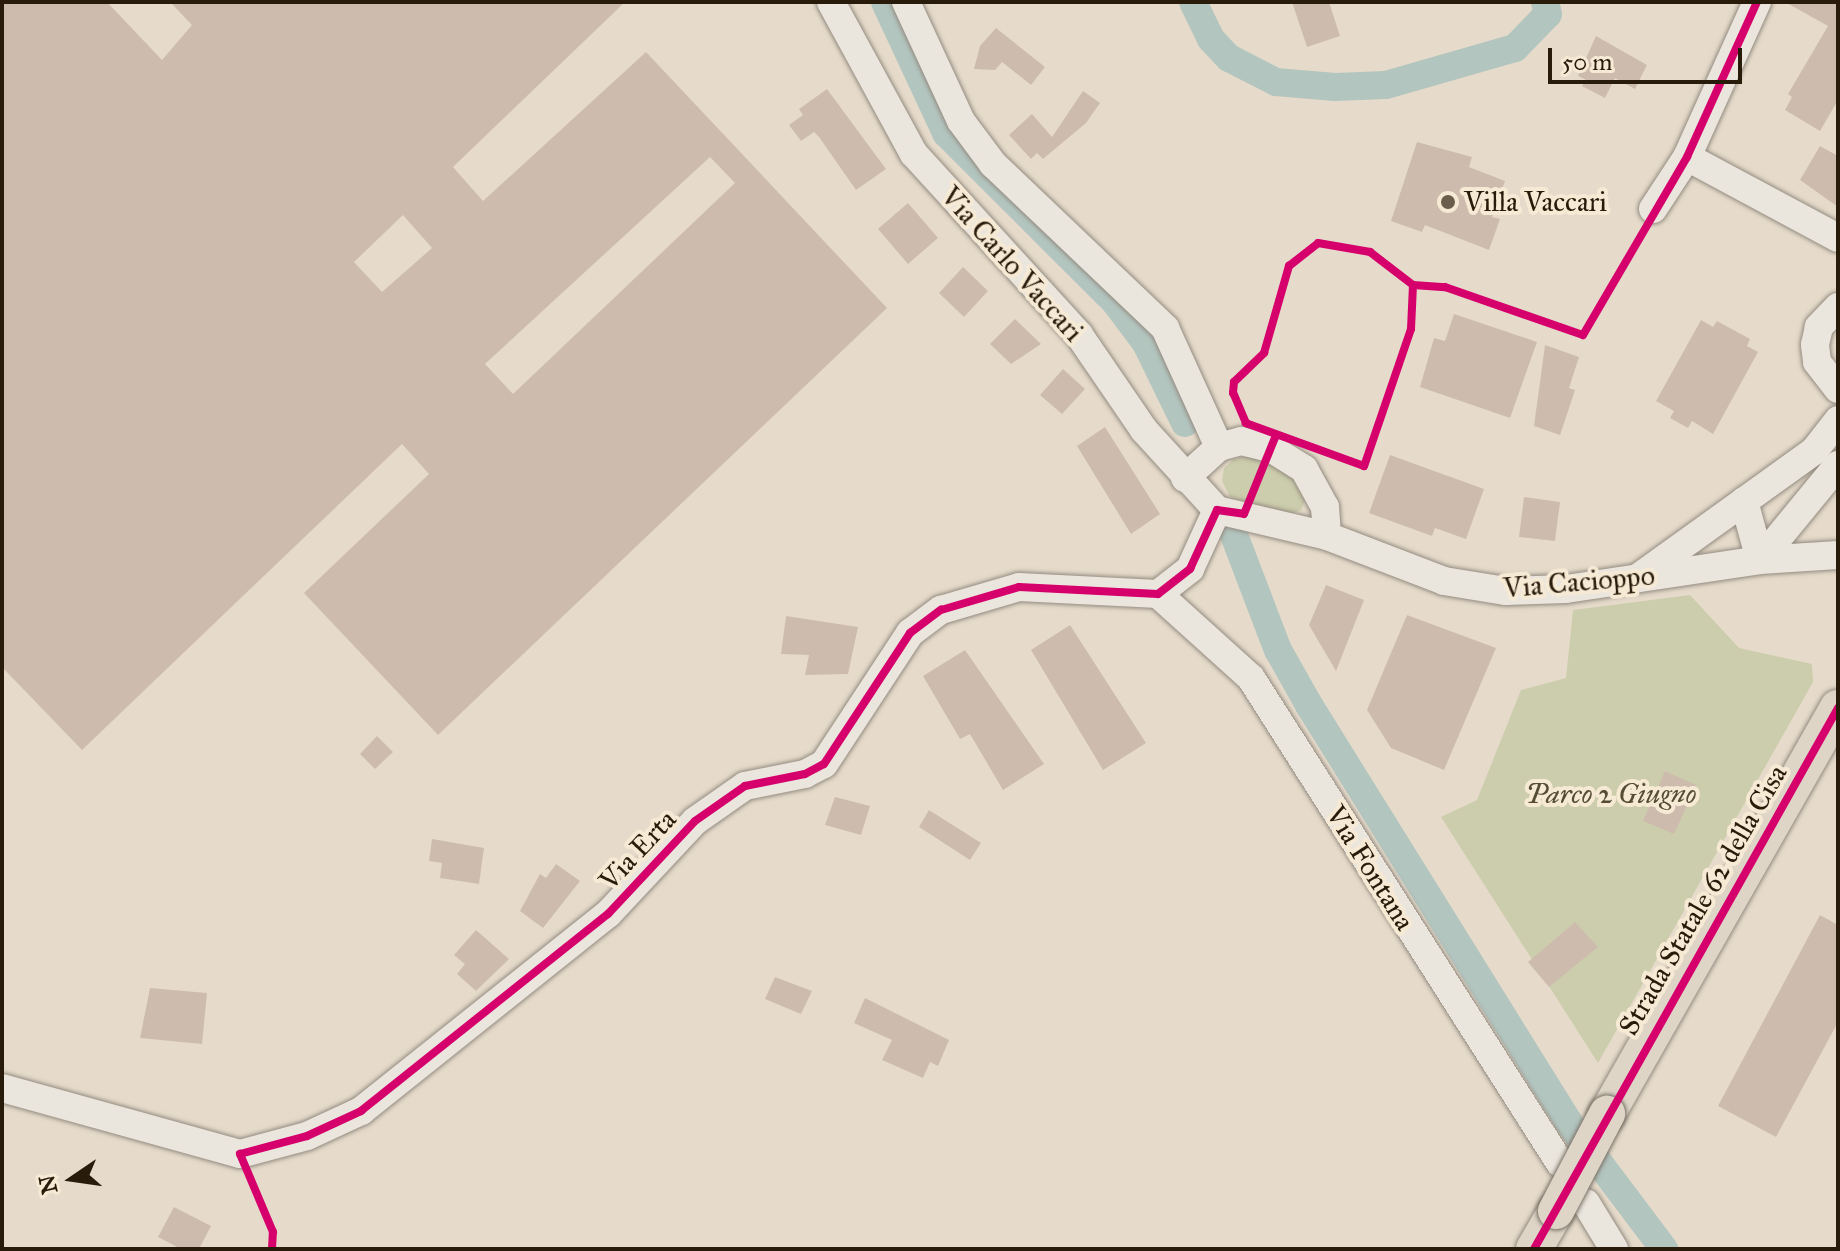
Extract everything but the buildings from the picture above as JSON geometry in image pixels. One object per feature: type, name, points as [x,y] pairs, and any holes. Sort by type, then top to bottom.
[{"type":"main road","name":"Strada Statale 62 della Cisa","points":[[1571,1207],[1607,1114],[1838,708]]},
{"type":"main road","points":[[1534,1249],[1571,1207]]},
{"type":"street","name":"Via Carlo Vaccari","points":[[831,2],[914,154],[1079,335],[1144,430],[1217,510]]},
{"type":"street","points":[[906,2],[961,121],[993,164],[1165,328],[1219,447]]},
{"type":"street","points":[[1653,209],[1687,157],[1757,2]]},
{"type":"street","points":[[1687,157],[1838,238]]},
{"type":"street","points":[[1838,307],[1819,327],[1815,345],[1817,362],[1838,389]]},
{"type":"street","points":[[1635,580],[1814,451],[1838,420]]},
{"type":"street","points":[[1158,594],[1190,569],[1217,510],[1327,536],[1325,507],[1293,458],[1241,441],[1219,447],[1185,478]]},
{"type":"street","points":[[1760,560],[1838,465]]},
{"type":"street","points":[[1744,501],[1760,560]]},
{"type":"street","name":"Via Cacioppo","points":[[1327,536],[1475,589],[1535,592],[1760,560],[1838,555]]},
{"type":"street","name":"Via Erta","points":[[2,1088],[240,1154],[307,1136],[361,1111],[608,914],[695,821],[745,786],[805,774],[824,764],[888,662],[910,633],[941,610],[1019,587],[1158,594]]},
{"type":"street","name":"Via Fontana","points":[[1158,594],[1251,678],[1560,1163]]},
{"type":"street","points":[[1571,1207],[1614,1249]]},
{"type":"green space","points":[[1253,455],[1285,462],[1305,501],[1301,510],[1288,515],[1230,497],[1222,481],[1224,468],[1234,459]]},
{"type":"green space","name":"Parco 2 Giugno","points":[[1690,595],[1739,648],[1812,664],[1813,682],[1598,1063],[1441,817],[1477,800],[1521,690],[1566,678],[1573,610]]},
{"type":"waterway","points":[[885,2],[946,133],[1116,303],[1146,343],[1185,423]]},
{"type":"waterway","points":[[1193,2],[1211,39],[1229,58],[1276,82],[1335,87],[1386,85],[1515,48],[1548,14],[1545,2]]},
{"type":"waterway","points":[[1234,535],[1278,650],[1309,705],[1569,1123],[1664,1249]]},
{"type":"cycle path","points":[[1413,285],[1445,287],[1583,335],[1687,157],[1757,2]]},
{"type":"cycle path","points":[[1318,243],[1370,252],[1413,285],[1411,329],[1364,466],[1246,423],[1233,393],[1234,382],[1264,353],[1289,266],[1318,243]]},
{"type":"cycle path","points":[[272,1249],[273,1232],[240,1154],[307,1136],[361,1111],[608,914],[695,821],[745,786],[805,774],[824,764],[910,633],[941,610],[1019,587],[1158,594],[1190,569],[1217,510],[1244,514],[1276,435]]},
{"type":"cycle path","points":[[1534,1249],[1838,708]]},
{"type":"place","name":"Villa Vaccari","points":[[1448,202]]}]
